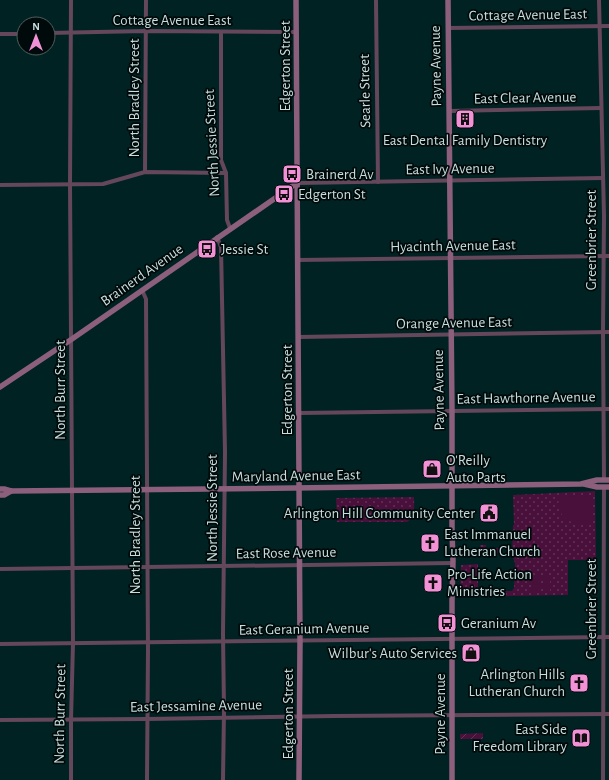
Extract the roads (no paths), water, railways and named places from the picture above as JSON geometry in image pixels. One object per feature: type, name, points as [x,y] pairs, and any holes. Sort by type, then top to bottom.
[{"type":"street","name":"North Burr Street","points":[[71,0],[70,184],[73,643],[71,780]]},
{"type":"street","name":"North Bradley Street","points":[[145,172],[146,0]]},
{"type":"street","name":"Edgerton Street","points":[[296,0],[300,642],[299,780]]},
{"type":"street","name":"Searle Street","points":[[376,0],[378,182]]},
{"type":"street","name":"Payne Avenue","points":[[448,0],[453,563],[452,780]]},
{"type":"street","name":"Greenbrier Street","points":[[599,0],[606,256],[603,332],[603,409],[606,480]]},
{"type":"street","name":"Cottage Avenue East","points":[[448,28],[609,26]]},
{"type":"street","name":"Cottage Avenue East","points":[[56,33],[146,31],[296,32]]},
{"type":"street","name":"North Jessie Street","points":[[220,32],[221,160],[226,173],[227,220],[230,228]]},
{"type":"street","points":[[0,34],[16,34]]},
{"type":"street","name":"East Clear Avenue","points":[[449,111],[602,108]]},
{"type":"street","points":[[0,185],[103,184],[145,172],[226,173]]},
{"type":"street","name":"East Ivy Avenue","points":[[297,182],[603,178]]},
{"type":"street","name":"Brainerd Avenue","points":[[1,385],[72,339],[297,182]]},
{"type":"street","name":"North Jessie Street","points":[[217,237],[221,247],[225,489],[223,780]]},
{"type":"street","name":"Hyacinth Avenue East","points":[[298,260],[606,256]]},
{"type":"street","name":"North Bradley Street","points":[[142,290],[146,299],[148,567],[147,780]]},
{"type":"street","name":"Orange Avenue East","points":[[298,336],[609,332]]},
{"type":"street","name":"East Hawthorne Avenue","points":[[299,413],[609,409]]},
{"type":"street","name":"Maryland Avenue East","points":[[581,484],[597,480],[606,480]]},
{"type":"street","name":"Maryland Avenue East","points":[[0,488],[11,491],[581,484],[606,487]]},
{"type":"street","name":"Greenbrier Street","points":[[603,780],[603,561],[606,487]]},
{"type":"street","name":"Maryland Avenue East","points":[[0,495],[4,495],[11,491]]},
{"type":"street","points":[[603,561],[609,561]]},
{"type":"street","name":"East Rose Avenue","points":[[0,568],[453,563]]},
{"type":"street","name":"East Geranium Avenue","points":[[0,644],[609,638]]},
{"type":"street","name":"East Jessamine Avenue","points":[[0,720],[609,714]]},
{"type":"place","name":"East Dental Family Dentistry","points":[[465,119]]},
{"type":"place","name":"Brainerd Av","points":[[292,174]]},
{"type":"place","name":"Edgerton St","points":[[284,194]]},
{"type":"place","name":"Jessie St","points":[[207,249]]},
{"type":"place","name":"O'Reilly Auto Parts","points":[[432,469]]},
{"type":"place","name":"Arlington Hill Community Center","points":[[489,513]]},
{"type":"place","name":"East Immanuel Lutheran Church","points":[[430,543]]},
{"type":"place","name":"Pro-Life Action Ministries","points":[[433,583]]},
{"type":"place","name":"Geranium Av","points":[[447,623]]},
{"type":"place","name":"Wilbur's Auto Services","points":[[471,653]]},
{"type":"place","name":"Arlington Hills Lutheran Church","points":[[579,683]]},
{"type":"place","name":"East Side Freedom Library","points":[[581,738]]}]
